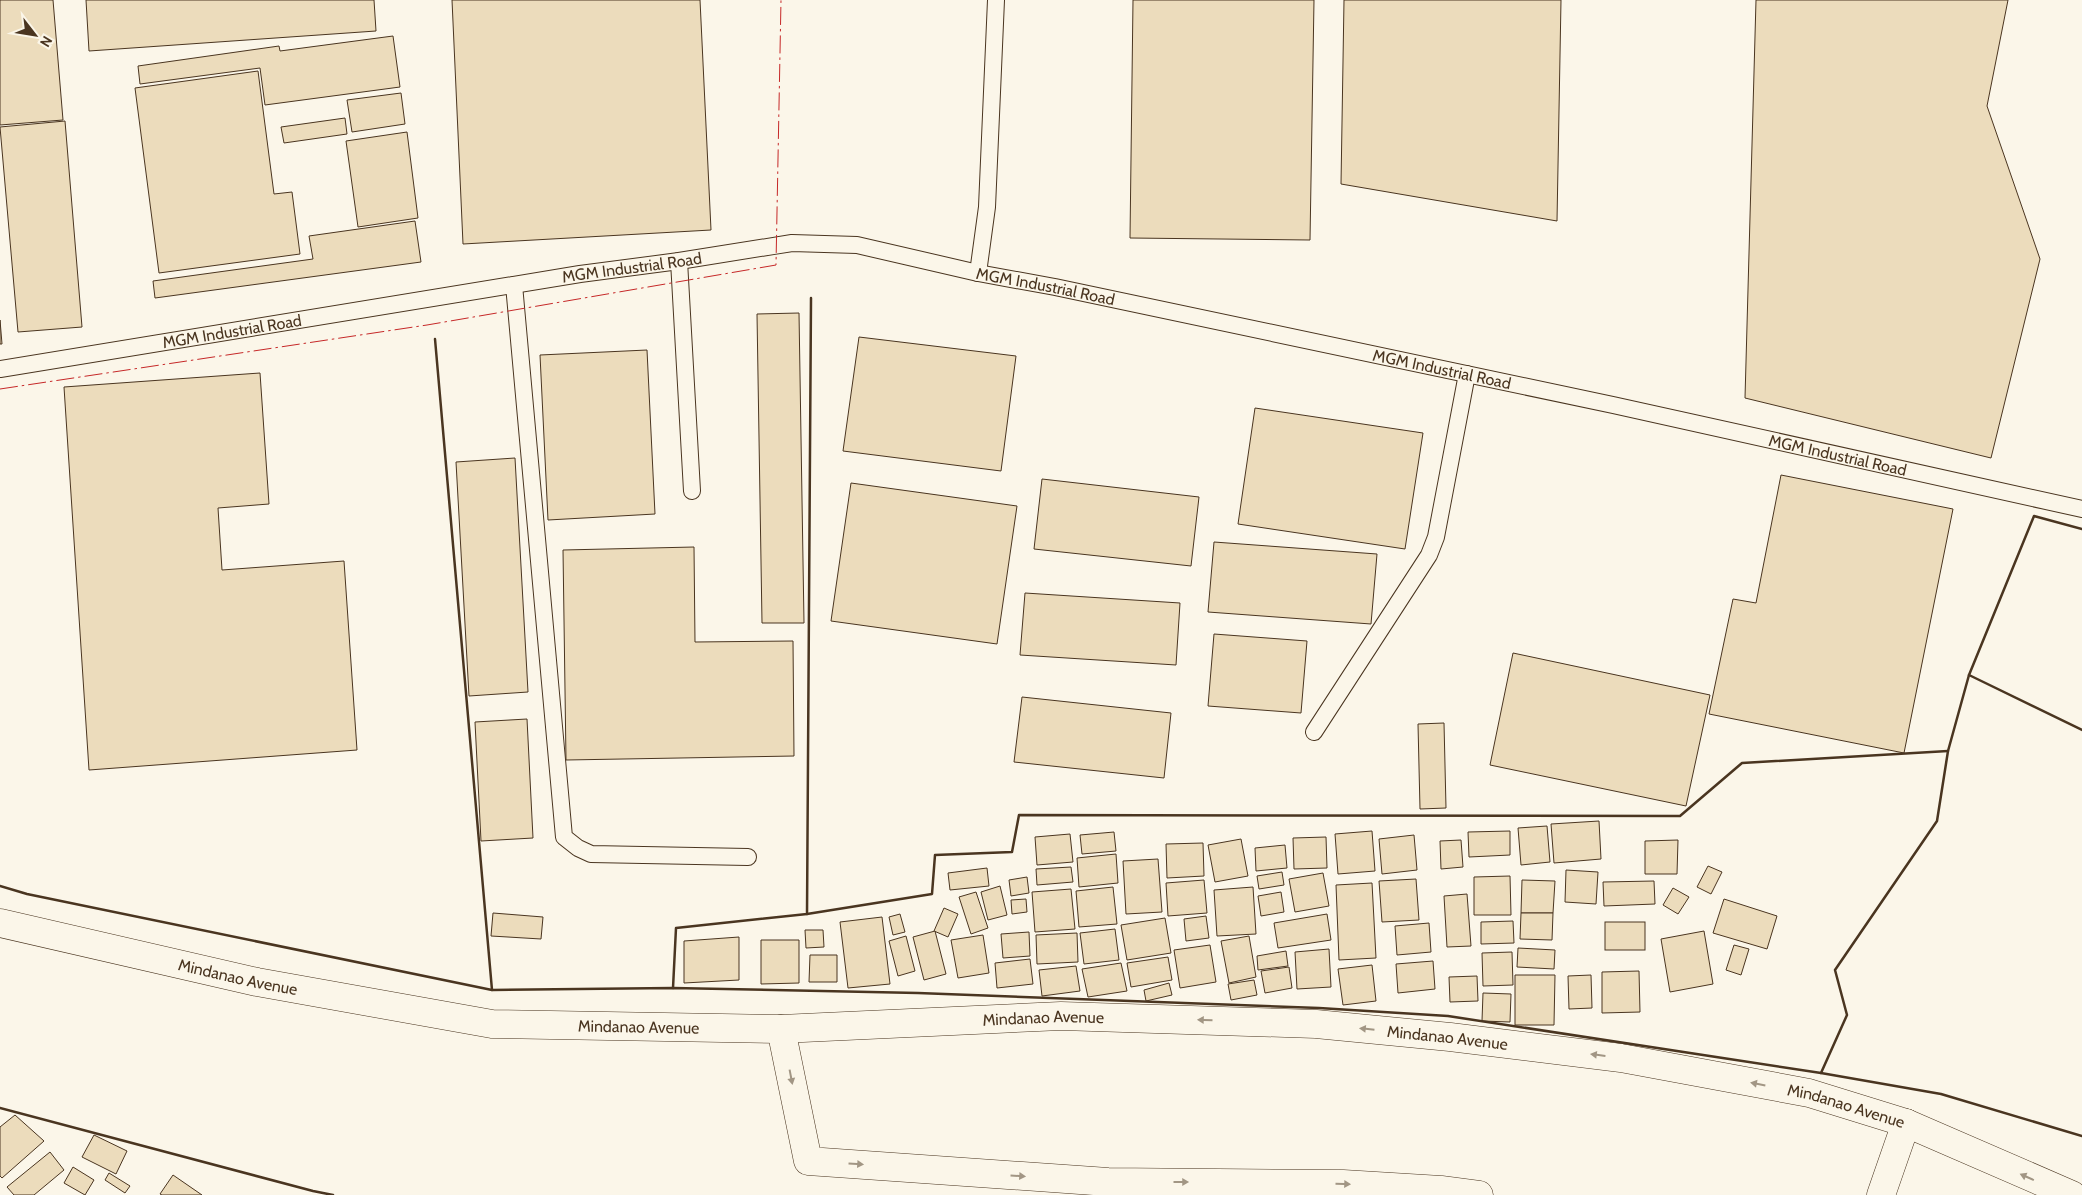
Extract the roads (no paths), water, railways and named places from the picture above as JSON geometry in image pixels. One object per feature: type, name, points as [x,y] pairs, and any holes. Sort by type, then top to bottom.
[{"type":"main road","name":"Mindanao Avenue","points":[[0,923],[257,982],[492,1024],[781,1029],[1061,1016],[1316,1024],[1450,1037],[1621,1058],[1809,1093],[1906,1124],[2072,1195]]},
{"type":"main road","points":[[781,1029],[808,1161],[1108,1182],[1343,1184],[1441,1190],[1479,1195]]},
{"type":"main road","points":[[1881,1195],[1906,1124]]},
{"type":"lane","points":[[978,273],[986,207],[996,0]]},
{"type":"lane","name":"MGM Industrial Road","points":[[0,369],[514,285],[792,243],[857,245],[978,273],[1055,287],[1467,374],[2082,509]]},
{"type":"lane","points":[[679,261],[692,491]]},
{"type":"lane","points":[[514,285],[564,837],[578,848],[591,854],[748,857]]},
{"type":"lane","points":[[1314,732],[1429,555],[1436,537],[1467,374]]}]
